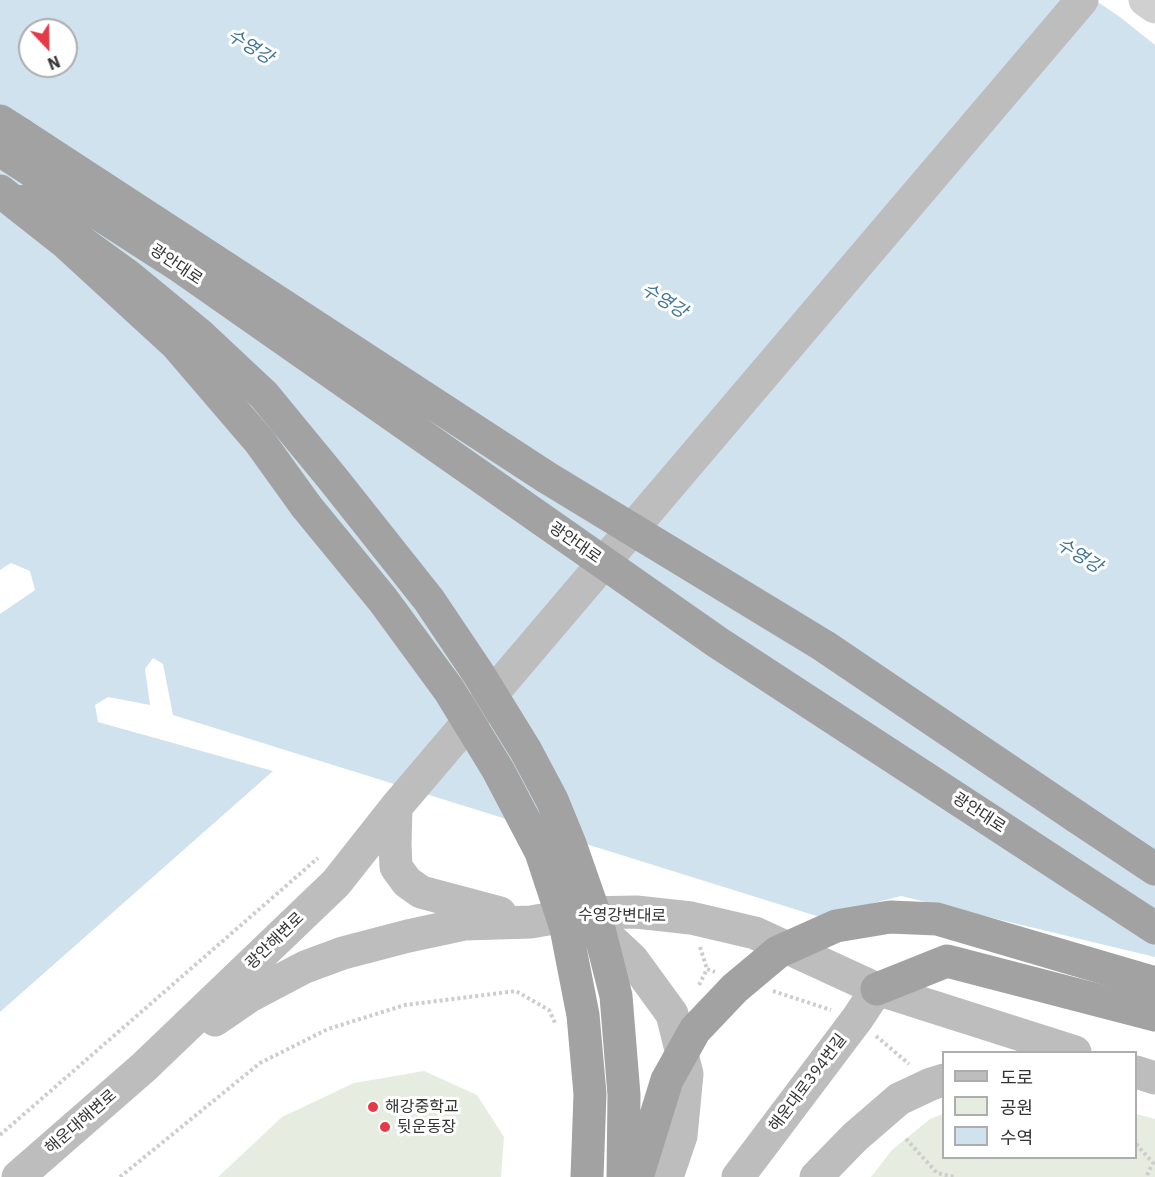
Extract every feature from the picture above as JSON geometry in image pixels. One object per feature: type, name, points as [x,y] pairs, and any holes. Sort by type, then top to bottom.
[{"type":"highway","name":"광안대로","points":[[0,121],[546,477],[824,646],[1155,868]]},
{"type":"highway","name":"광안대로","points":[[0,150],[181,267],[717,642],[1155,928]]},
{"type":"highway","points":[[8,192],[176,344],[260,442],[306,506],[383,600],[449,690],[498,770],[541,852],[566,928],[583,1015],[590,1094],[587,1177]]},
{"type":"highway","points":[[8,192],[127,275],[200,335],[264,395],[429,600],[478,673],[552,800],[597,921],[616,996],[624,1095],[622,1177]]},
{"type":"highway","points":[[637,1177],[667,1080],[696,1030],[735,988],[778,952],[836,926],[890,917],[937,920],[1155,983]]},
{"type":"highway","points":[[877,989],[947,961],[1155,1016]]},
{"type":"main road","name":"광안해변로","points":[[144,1067],[336,883],[396,807],[1082,0]]},
{"type":"main road","points":[[396,807],[396,867],[407,882],[421,892],[531,922]]},
{"type":"main road","name":"수영강변대로","points":[[144,1067],[249,996],[305,967],[343,953],[464,924],[531,922],[582,913],[636,912],[691,918],[755,933],[877,989],[1070,1051]]},
{"type":"main road","points":[[582,913],[632,959],[672,1014],[687,1074],[681,1136],[667,1177]]},
{"type":"main road","name":"해운대로394번길","points":[[738,1177],[877,989]]},
{"type":"main road","name":"해운대해변로","points":[[18,1177],[144,1067]]},
{"type":"main road","points":[[1137,1072],[1155,1079]]},
{"type":"main road","points":[[1137,1080],[1155,1079]]},
{"type":"main road","points":[[816,1177],[855,1137],[899,1099],[937,1082]]},
{"type":"street","points":[[1145,0],[1155,7]]},
{"type":"path","points":[[0,1135],[321,856]]},
{"type":"path","points":[[696,989],[707,969],[718,973]]},
{"type":"path","points":[[120,1177],[260,1063],[328,1029],[405,1005],[516,991],[549,1010],[558,1030]]},
{"type":"path","points":[[771,991],[857,1019],[937,1082]]},
{"type":"path","points":[[906,1139],[937,1173],[955,1177]]},
{"type":"path","points":[[1137,1145],[1154,1164],[1146,1177]]},
{"type":"green space","name":"뒷운동장","points":[[424,1071],[477,1095],[504,1137],[501,1177],[218,1177],[282,1117],[354,1083]]},
{"type":"green space","points":[[942,1114],[942,1159],[1137,1159],[1137,1114],[1155,1119],[1155,1177],[871,1177],[892,1150],[930,1119]]},
{"type":"water","name":"수영강","points":[[0,0],[1095,0],[1155,45],[1155,957],[901,896],[866,905],[855,928],[173,715],[163,664],[153,658],[145,669],[150,705],[108,697],[95,705],[98,722],[273,771],[0,1012],[0,614],[35,590],[30,571],[11,563],[0,570]]},
{"type":"place","name":"해강중학교","points":[[373,1107]]},
{"type":"place","name":"뒷운동장","points":[[385,1127]]}]
